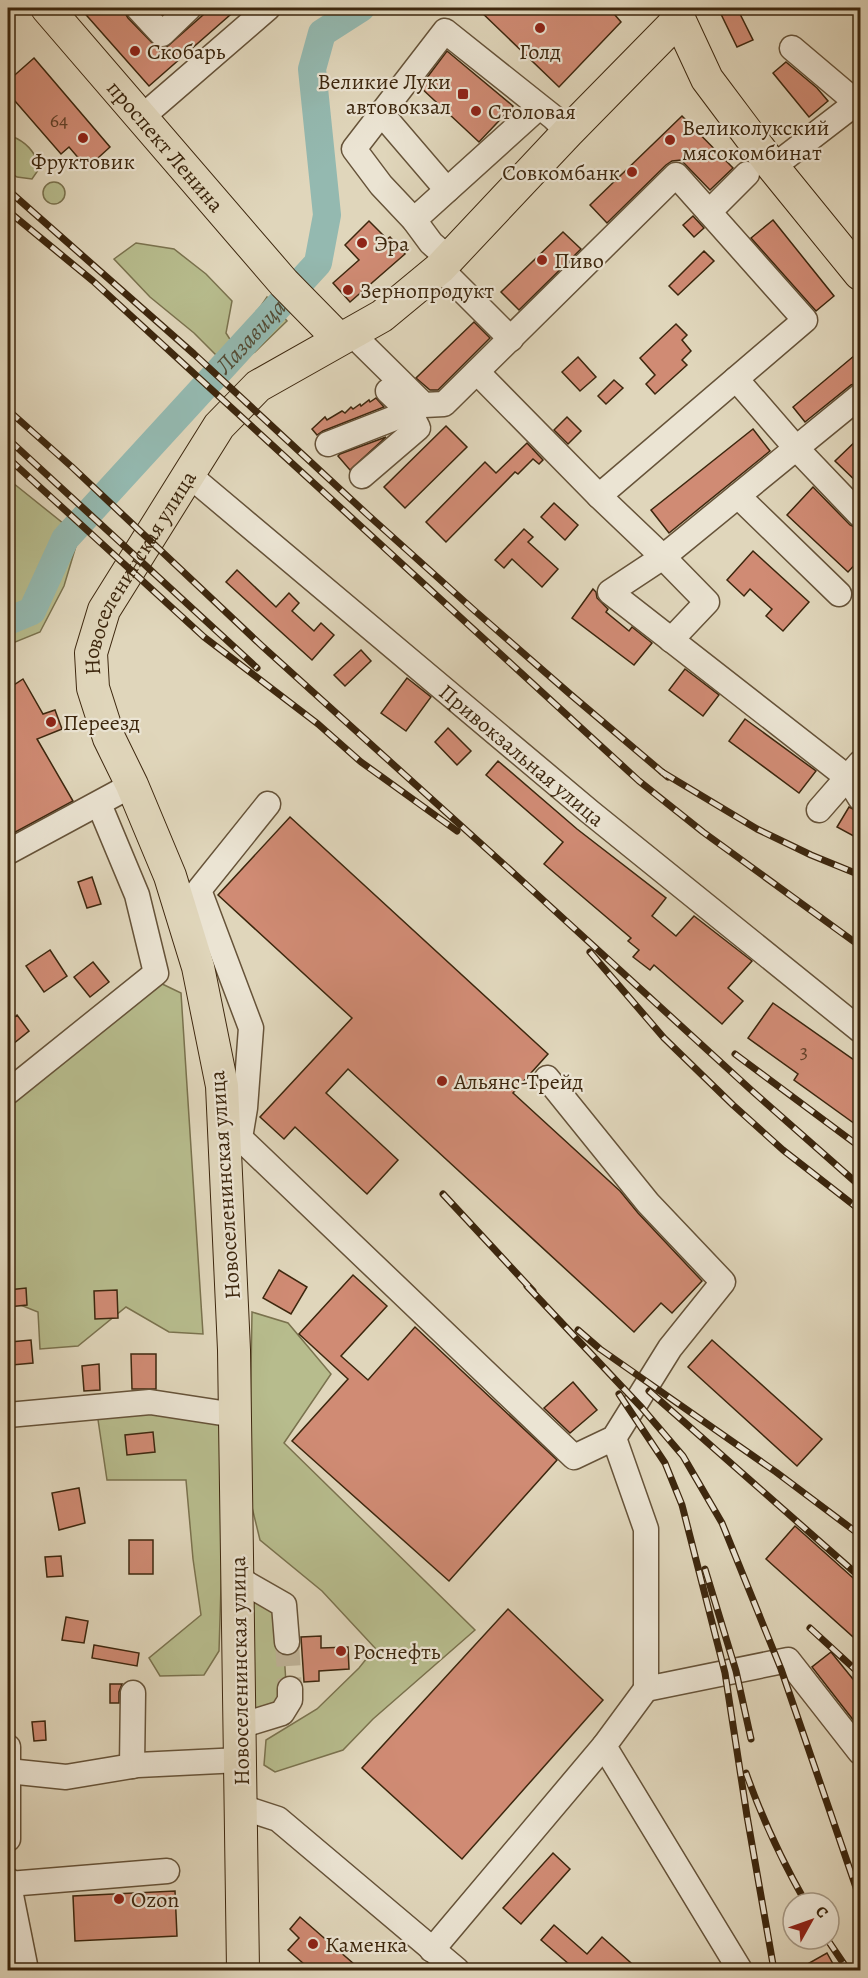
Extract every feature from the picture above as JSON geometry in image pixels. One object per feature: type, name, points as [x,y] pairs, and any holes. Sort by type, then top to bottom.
[{"type":"main road","name":"проспект Ленина","points":[[47,8],[292,292],[345,336]]},
{"type":"main road","points":[[345,336],[382,316],[444,263],[676,14],[707,80],[760,170],[861,274]]},
{"type":"main road","name":"Новоселенинская улица","points":[[243,1971],[234,1350],[222,1086],[198,967],[170,876],[132,785],[109,738],[93,688],[91,654],[104,610],[219,426],[258,386],[345,336]]},
{"type":"street","points":[[138,8],[162,34],[189,8]]},
{"type":"street","points":[[142,117],[268,8]]},
{"type":"street","points":[[511,339],[444,263],[414,220],[381,185],[354,149],[445,31],[553,117],[568,132]]},
{"type":"street","points":[[709,212],[760,170],[859,101],[792,48]]},
{"type":"street","points":[[414,220],[539,107]]},
{"type":"street","points":[[381,113],[447,190]]},
{"type":"street","points":[[345,336],[424,405],[444,404],[676,175],[805,320],[599,496]]},
{"type":"street","points":[[345,336],[410,412],[418,428],[362,476]]},
{"type":"street","points":[[477,372],[707,602],[670,640]]},
{"type":"street","points":[[736,379],[796,448],[861,515]]},
{"type":"street","points":[[861,396],[663,557],[610,592],[670,640],[854,770],[861,798]]},
{"type":"street","points":[[328,444],[410,412]]},
{"type":"street","name":"Привокзальная улица","points":[[189,475],[590,812],[861,1030]]},
{"type":"street","points":[[738,496],[840,594]]},
{"type":"street","points":[[819,810],[854,770]]},
{"type":"street","points":[[8,852],[132,785]]},
{"type":"street","points":[[8,1092],[156,973],[137,895],[99,804]]},
{"type":"street","points":[[268,804],[199,890],[251,1028],[245,1108],[240,1138],[574,1457],[614,1438],[670,1348],[723,1282],[648,1203],[547,1078]]},
{"type":"street","points":[[8,1414],[150,1402],[235,1415]]},
{"type":"street","points":[[432,1950],[604,1746],[646,1689],[646,1529],[614,1438]]},
{"type":"street","points":[[237,1578],[284,1605],[287,1642]]},
{"type":"street","points":[[646,1689],[788,1660],[861,1752]]},
{"type":"street","points":[[240,1726],[282,1713],[290,1700],[290,1689]]},
{"type":"street","points":[[132,1766],[133,1693]]},
{"type":"street","points":[[604,1746],[740,1971]]},
{"type":"street","points":[[8,1747],[8,1839]]},
{"type":"street","points":[[8,1771],[66,1777],[132,1766],[240,1760]]},
{"type":"street","points":[[241,1807],[278,1819],[457,1971]]},
{"type":"street","points":[[26,1971],[8,1882],[167,1871]]},
{"type":"green space","points":[[11,136],[29,148],[41,166],[32,179],[17,177],[8,171],[8,139]]},
{"type":"green space","points":[[54,182],[62,185],[65,193],[62,201],[54,204],[46,201],[43,193],[46,185]]},
{"type":"green space","points":[[136,243],[174,249],[206,274],[232,301],[226,333],[231,341],[248,330],[267,297],[287,321],[255,352],[229,368],[194,333],[150,297],[114,259]]},
{"type":"green space","points":[[8,479],[79,536],[64,586],[40,632],[8,645]]},
{"type":"green space","points":[[156,981],[181,993],[203,1334],[169,1332],[126,1307],[78,1346],[40,1349],[38,1312],[8,1300],[8,1099]]},
{"type":"green space","points":[[252,1312],[288,1323],[331,1374],[284,1443],[475,1630],[373,1719],[343,1750],[275,1772],[264,1765],[266,1740],[317,1709],[359,1668],[375,1648],[322,1591],[260,1540],[249,1495]]},
{"type":"green space","points":[[158,1408],[226,1425],[219,1651],[204,1675],[160,1676],[149,1658],[201,1615],[186,1480],[107,1480],[97,1413]]},
{"type":"green space","points":[[243,1584],[281,1608],[287,1698],[245,1719]]},
{"type":"building","points":[[80,8],[122,8],[128,18],[161,52],[211,8],[238,8],[149,86]]},
{"type":"building","points":[[477,8],[609,8],[621,22],[559,87]]},
{"type":"building","points":[[718,8],[737,8],[753,40],[737,47]]},
{"type":"building","name":"Великие Луки автовокзал","points":[[447,51],[513,106],[479,142],[420,87]]},
{"type":"building","points":[[34,58],[110,147],[87,168],[69,147],[61,154],[8,93],[8,81]]},
{"type":"building","points":[[786,62],[817,88],[828,101],[809,117],[773,73]]},
{"type":"building","points":[[682,116],[733,168],[710,190],[681,160],[672,161],[607,223],[590,205]]},
{"type":"building","points":[[693,216],[704,228],[694,237],[683,225]]},
{"type":"building","points":[[773,220],[834,296],[816,311],[751,238]]},
{"type":"building","points":[[369,221],[387,239],[390,237],[405,254],[350,302],[333,283],[359,260],[345,245]]},
{"type":"building","points":[[563,232],[581,249],[519,310],[501,292]]},
{"type":"building","points":[[704,251],[714,261],[678,295],[669,286]]},
{"type":"building","points":[[474,322],[490,338],[438,390],[430,390],[416,378]]},
{"type":"building","points":[[676,324],[687,335],[682,340],[691,351],[682,360],[687,365],[655,394],[646,384],[655,375],[640,358]]},
{"type":"building","points":[[861,350],[861,382],[851,385],[805,422],[793,407]]},
{"type":"building","points":[[578,357],[596,377],[580,391],[562,372]]},
{"type":"building","points":[[614,380],[623,388],[606,404],[598,396]]},
{"type":"building","points":[[376,398],[384,407],[317,435],[312,429],[325,417],[327,420],[342,411],[345,413],[351,407],[353,409]]},
{"type":"building","points":[[567,417],[581,431],[568,444],[554,430]]},
{"type":"building","points":[[446,426],[467,447],[405,508],[384,487]]},
{"type":"building","points":[[753,429],[770,451],[669,533],[651,510]]},
{"type":"building","points":[[861,436],[861,486],[835,461]]},
{"type":"building","points":[[386,437],[350,470],[338,456],[340,454]]},
{"type":"building","points":[[527,443],[543,460],[539,464],[533,459],[518,474],[515,472],[446,542],[426,522],[485,462],[496,473]]},
{"type":"building","points":[[813,487],[850,525],[861,530],[861,558],[848,572],[787,515]]},
{"type":"building","points":[[554,503],[578,525],[565,540],[541,517]]},
{"type":"building","points":[[524,529],[533,537],[528,542],[558,569],[542,587],[512,559],[504,568],[495,560]]},
{"type":"building","points":[[753,551],[809,602],[783,631],[766,616],[772,609],[750,589],[744,596],[727,580]]},
{"type":"building","points":[[237,570],[276,607],[289,593],[299,603],[292,611],[314,631],[321,623],[334,635],[312,660],[226,582]]},
{"type":"building","points":[[593,589],[597,598],[608,609],[606,612],[629,631],[632,627],[652,643],[634,665],[572,618]]},
{"type":"building","points":[[361,650],[371,661],[345,686],[334,675]]},
{"type":"building","points":[[685,669],[719,695],[703,716],[669,690]]},
{"type":"building","points":[[407,678],[431,697],[406,731],[381,713]]},
{"type":"building","points":[[23,679],[43,714],[55,710],[62,729],[37,739],[73,801],[8,836],[8,689]]},
{"type":"building","points":[[745,719],[816,771],[799,793],[729,741]]},
{"type":"building","points":[[448,728],[471,751],[457,765],[435,742]]},
{"type":"building","points":[[498,761],[577,829],[666,898],[652,916],[676,936],[694,916],[752,961],[728,988],[743,1001],[722,1024],[654,965],[650,970],[633,957],[639,950],[628,941],[631,938],[544,864],[563,842],[486,775]]},
{"type":"building","points":[[849,807],[861,813],[861,840],[837,827]]},
{"type":"building","name":"Альянс-Трейд","points":[[290,817],[548,1054],[513,1093],[620,1191],[702,1281],[672,1313],[661,1303],[634,1332],[348,1069],[326,1093],[398,1160],[367,1194],[295,1127],[284,1139],[260,1117],[352,1018],[218,895]]},
{"type":"building","points":[[92,877],[101,904],[87,908],[78,882]]},
{"type":"building","points":[[50,950],[67,976],[44,992],[26,966]]},
{"type":"building","points":[[93,962],[109,982],[90,997],[74,977]]},
{"type":"building","points":[[773,1003],[861,1065],[861,1115],[855,1124],[794,1080],[798,1074],[748,1038]]},
{"type":"building","points":[[17,1015],[29,1031],[8,1048],[8,1023]]},
{"type":"building","points":[[279,1270],[307,1287],[291,1314],[263,1298]]},
{"type":"building","points":[[353,1275],[387,1306],[341,1356],[368,1380],[415,1327],[557,1460],[449,1581],[292,1441],[348,1379],[299,1334]]},
{"type":"building","points":[[26,1288],[27,1305],[8,1307],[8,1290]]},
{"type":"building","points":[[117,1290],[118,1318],[95,1319],[94,1291]]},
{"type":"building","points":[[31,1340],[33,1363],[12,1365],[10,1342]]},
{"type":"building","points":[[712,1340],[822,1439],[797,1466],[688,1367]]},
{"type":"building","points":[[131,1354],[156,1354],[156,1389],[132,1389]]},
{"type":"building","points":[[99,1364],[100,1390],[84,1391],[82,1366]]},
{"type":"building","points":[[573,1382],[597,1410],[570,1433],[544,1408]]},
{"type":"building","points":[[153,1432],[155,1452],[127,1455],[125,1435]]},
{"type":"building","points":[[79,1488],[85,1523],[59,1530],[52,1493]]},
{"type":"building","points":[[795,1526],[861,1585],[861,1644],[766,1559]]},
{"type":"building","points":[[129,1540],[153,1540],[153,1574],[129,1574]]},
{"type":"building","points":[[61,1556],[63,1576],[47,1577],[45,1557]]},
{"type":"building","points":[[508,1609],[603,1700],[462,1859],[362,1768]]},
{"type":"building","points":[[66,1617],[88,1621],[84,1643],[62,1640]]},
{"type":"building","points":[[321,1636],[321,1648],[348,1647],[349,1669],[319,1671],[319,1681],[304,1682],[301,1637]]},
{"type":"building","points":[[94,1645],[139,1653],[137,1666],[92,1658]]},
{"type":"building","points":[[831,1652],[861,1689],[861,1730],[812,1667]]},
{"type":"building","points":[[110,1684],[122,1684],[119,1703],[110,1703]]},
{"type":"building","points":[[45,1721],[46,1740],[34,1741],[32,1722]]},
{"type":"building","points":[[553,1853],[570,1869],[521,1924],[503,1908]]},
{"type":"building","points":[[175,1891],[177,1936],[75,1941],[73,1896]]},
{"type":"building","name":"Каменка","points":[[300,1917],[362,1971],[312,1971],[288,1950],[299,1938],[290,1929]]},
{"type":"building","points":[[554,1925],[587,1954],[602,1937],[640,1971],[577,1971],[541,1940]]},
{"type":"building","points":[[827,1953],[837,1971],[795,1971]]},
{"type":"waterway","name":"Лазавица","points":[[8,621],[32,611],[65,539],[318,263],[327,215],[312,69],[322,33],[361,8]]},
{"type":"tunnel","points":[[287,1642],[290,1689]]},
{"type":"railway","points":[[8,190],[194,354],[475,611],[668,777]]},
{"type":"railway","points":[[8,211],[93,281],[639,781],[703,832],[860,946]]},
{"type":"railway","points":[[8,410],[72,467],[262,646],[860,1186]]},
{"type":"railway","points":[[8,439],[257,668]]},
{"type":"railway","points":[[8,458],[204,637],[318,724],[361,762],[457,831]]},
{"type":"railway","points":[[662,772],[757,829],[860,875]]},
{"type":"railway","points":[[590,952],[664,1038],[733,1105],[783,1150],[860,1210]]},
{"type":"railway","points":[[735,1054],[860,1147]]},
{"type":"railway","points":[[443,1194],[533,1291]]},
{"type":"railway","points":[[527,1286],[642,1408],[683,1456],[722,1523],[781,1669],[860,1899]]},
{"type":"railway","points":[[578,1330],[600,1349],[776,1472],[860,1535]]},
{"type":"railway","points":[[649,1391],[860,1577]]},
{"type":"railway","points":[[619,1394],[665,1463],[682,1505],[725,1673],[774,1970]]},
{"type":"railway","points":[[705,1569],[736,1671],[751,1739]]},
{"type":"railway","points":[[810,1628],[860,1674]]},
{"type":"railway","points":[[746,1773],[773,1839],[800,1891]]},
{"type":"railway","points":[[835,1951],[848,1970]]},
{"type":"place","name":"Голд","points":[[540,28]]},
{"type":"place","name":"Скобарь","points":[[135,51]]},
{"type":"place","name":"Великие Луки автовокзал","points":[[463,94]]},
{"type":"place","name":"Столовая","points":[[476,111]]},
{"type":"place","name":"Фруктовик","points":[[83,138]]},
{"type":"place","name":"Великолукский мясокомбинат","points":[[670,140]]},
{"type":"place","name":"Совкомбанк","points":[[632,172]]},
{"type":"place","name":"Эра","points":[[362,243]]},
{"type":"place","name":"Пиво","points":[[542,260]]},
{"type":"place","name":"Зернопродукт","points":[[348,290]]},
{"type":"place","name":"Переезд","points":[[51,722]]},
{"type":"place","name":"Альянс-Трейд","points":[[442,1081]]},
{"type":"place","name":"Роснефть","points":[[341,1651]]},
{"type":"place","name":"Ozon","points":[[119,1899]]},
{"type":"place","name":"Каменка","points":[[313,1944]]}]
